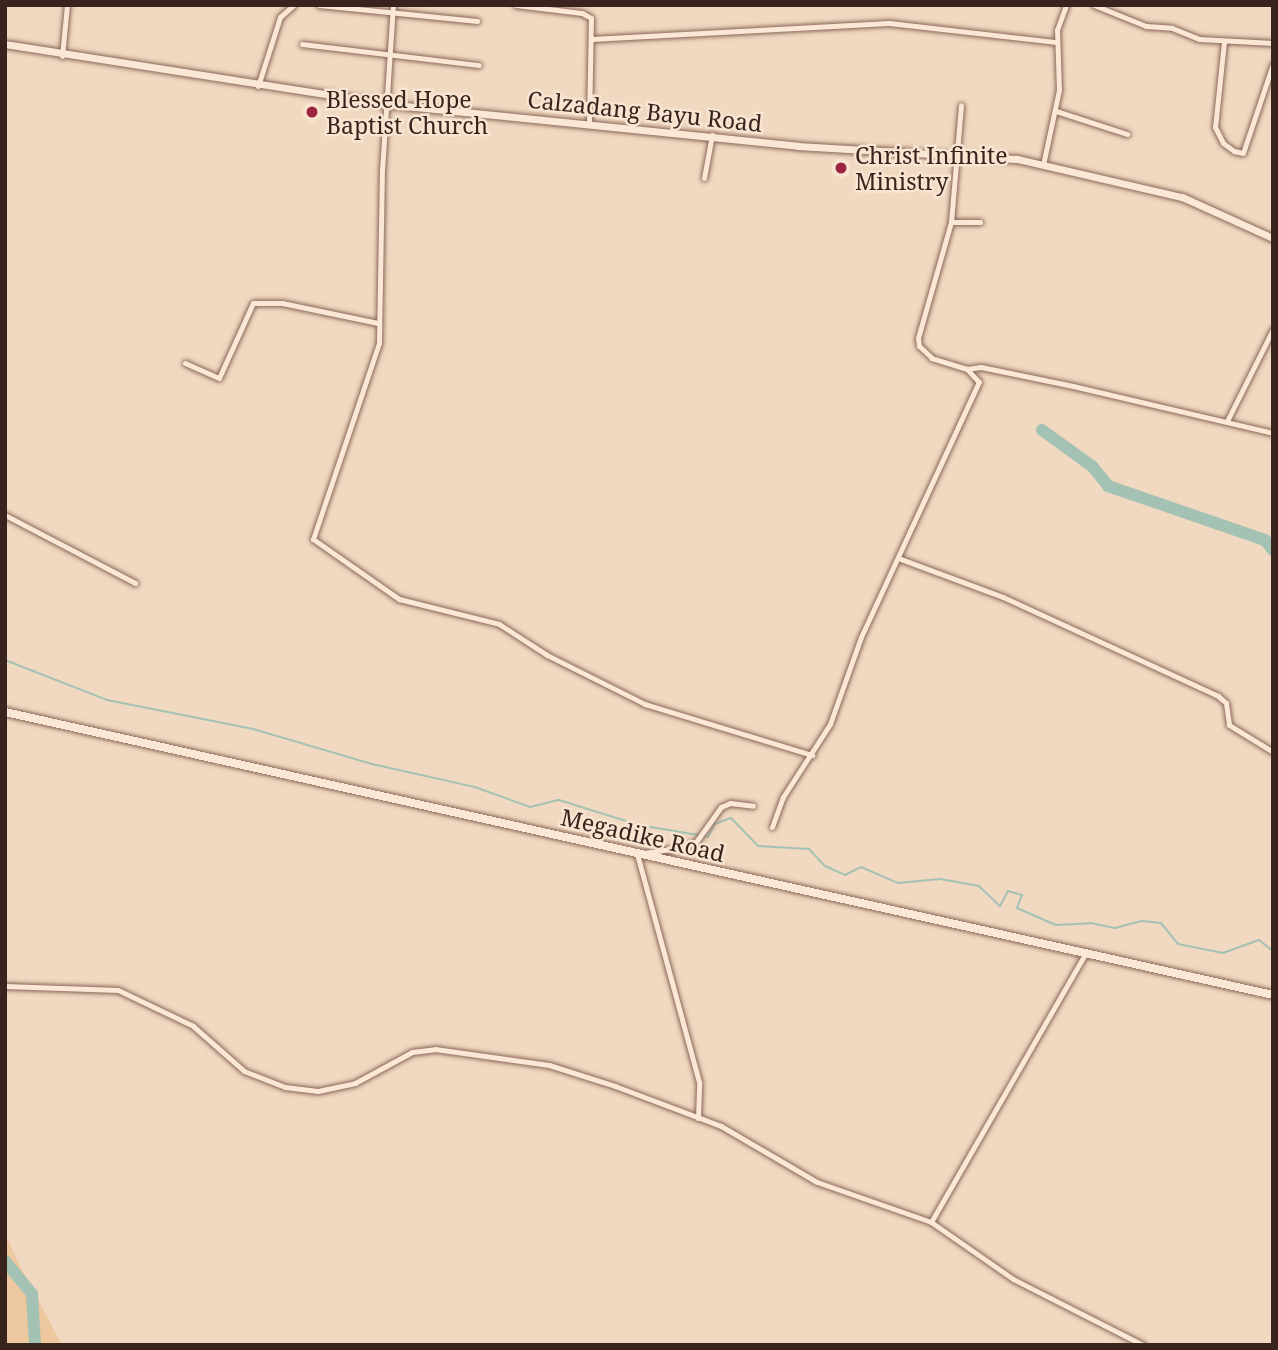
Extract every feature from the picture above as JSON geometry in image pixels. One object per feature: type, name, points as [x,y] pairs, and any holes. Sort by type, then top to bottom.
[{"type":"main road","name":"Megadike Road","points":[[5,712],[1273,995]]},
{"type":"street","points":[[62,56],[66,5]]},
{"type":"street","points":[[258,86],[279,17],[294,5]]},
{"type":"street","points":[[320,5],[477,21]]},
{"type":"street","points":[[393,5],[378,353],[313,539],[399,599],[499,624],[547,655],[645,704],[812,755]]},
{"type":"street","points":[[516,5],[586,14],[592,39],[589,124]]},
{"type":"street","points":[[1043,164],[1056,111],[1057,42],[1066,5]]},
{"type":"street","points":[[1094,5],[1146,26],[1224,42],[1273,43]]},
{"type":"street","points":[[592,39],[889,23],[1057,42]]},
{"type":"street","points":[[1224,42],[1215,127],[1223,143],[1234,150],[1243,153],[1273,64]]},
{"type":"street","name":"Calzadang Bayu Road","points":[[5,44],[62,56],[387,104],[712,135],[797,146],[955,154],[1043,164],[1182,197],[1273,238]]},
{"type":"street","points":[[302,44],[478,65]]},
{"type":"street","points":[[961,105],[951,222],[919,329],[919,346],[932,358],[967,369],[994,369],[1273,433]]},
{"type":"street","points":[[1056,111],[1127,134]]},
{"type":"street","points":[[704,178],[712,135]]},
{"type":"street","points":[[951,222],[981,222]]},
{"type":"street","points":[[185,363],[219,378],[253,303],[295,305],[378,323]]},
{"type":"street","points":[[1227,422],[1273,328]]},
{"type":"street","points":[[772,827],[783,797],[812,755],[832,719],[861,637],[979,382],[967,369]]},
{"type":"street","points":[[5,515],[135,583]]},
{"type":"street","points":[[898,558],[1003,597],[1218,696],[1226,703],[1229,725],[1273,752]]},
{"type":"street","points":[[698,1118],[699,1082],[637,854],[684,847],[696,842],[721,807],[730,803],[752,806]]},
{"type":"street","points":[[931,1222],[1085,954]]},
{"type":"street","points":[[5,986],[118,990],[193,1026],[244,1071],[285,1087],[318,1091],[355,1083],[412,1052],[456,1050],[549,1065],[721,1126],[817,1182],[931,1222],[1013,1279],[1143,1345]]},
{"type":"sand","points":[[5,1234],[19,1264],[62,1345],[5,1345]]},
{"type":"waterway","points":[[1042,430],[1092,466],[1108,486],[1265,540],[1273,550]]},
{"type":"waterway","points":[[5,660],[107,700],[253,729],[372,764],[475,787],[530,807],[559,800],[639,825],[698,835]]},
{"type":"waterway","points":[[704,836],[708,837],[715,824],[731,818],[758,846],[809,849],[825,866],[845,875],[861,867],[898,883],[940,879],[979,886],[1000,906],[1008,891],[1022,895],[1017,908],[1056,925],[1091,923],[1115,928],[1142,921],[1161,923],[1178,944],[1223,953],[1259,940],[1272,950],[1273,961]]},
{"type":"waterway","points":[[5,1261],[32,1294],[35,1345]]},
{"type":"place","name":"Blessed Hope Baptist Church","points":[[312,112]]},
{"type":"place","name":"Christ Infinite Ministry","points":[[841,168]]}]
